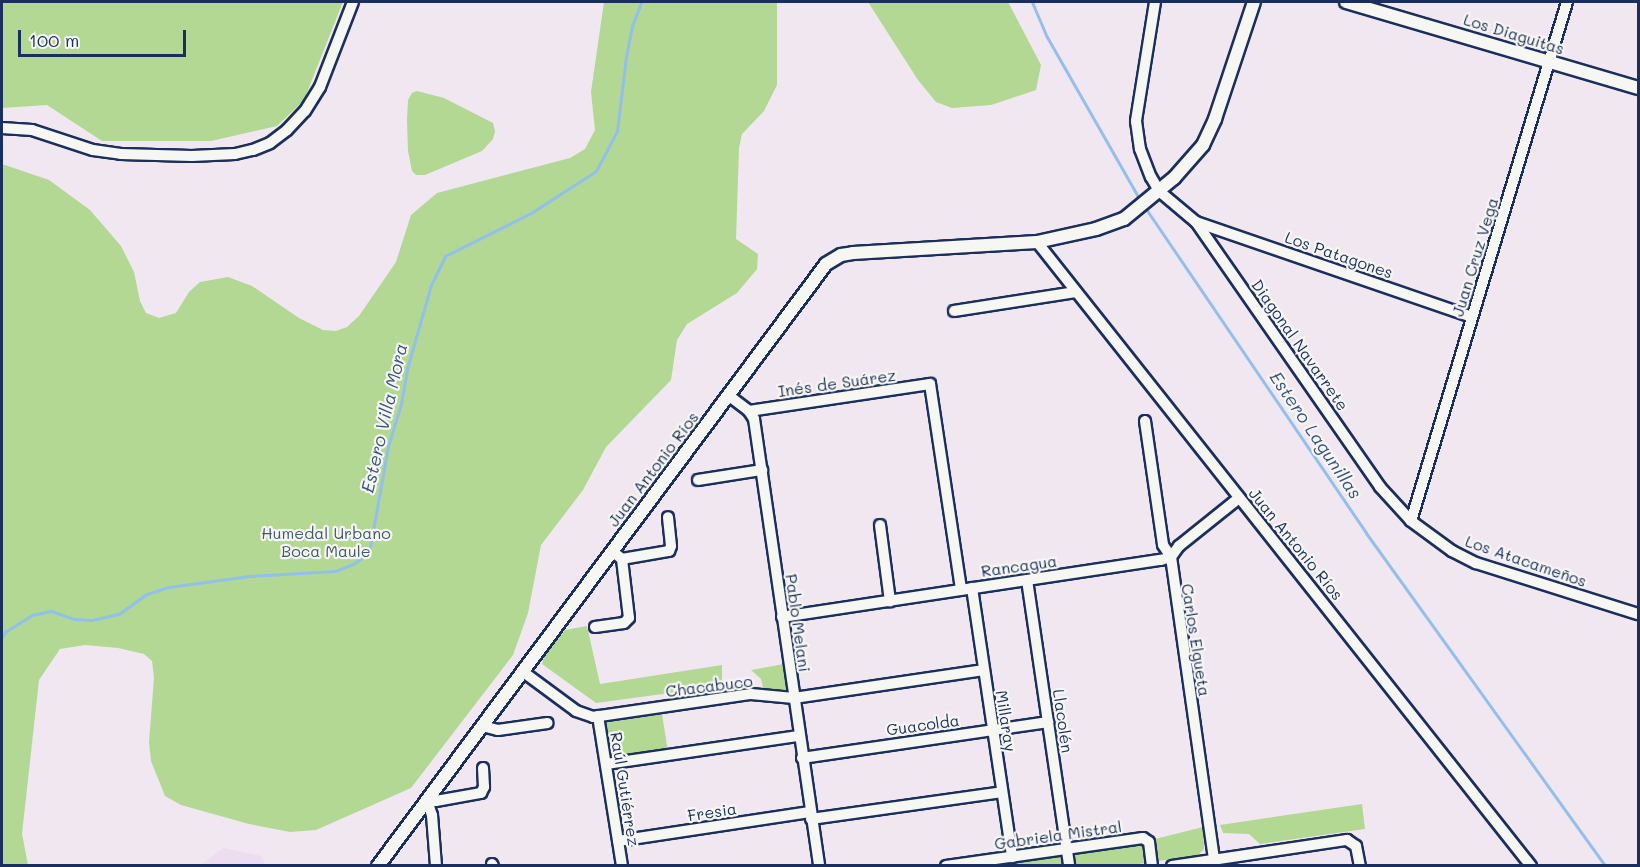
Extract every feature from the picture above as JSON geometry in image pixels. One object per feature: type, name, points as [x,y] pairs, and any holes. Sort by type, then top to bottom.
[{"type":"street","points":[[2,128],[32,130],[93,150],[121,154],[192,156],[235,154],[253,150],[270,143],[305,111],[324,76],[353,2]]},
{"type":"street","points":[[1155,2],[1137,111],[1136,130],[1143,158],[1159,191]]},
{"type":"street","name":"Juan Antonio Ríos","points":[[378,866],[522,671],[617,555],[728,395],[823,268],[836,258],[853,253],[1037,242],[1106,227],[1130,215],[1192,159],[1209,133],[1254,2]]},
{"type":"street","name":"Los Diaguitas","points":[[1346,2],[1638,88]]},
{"type":"street","name":"Juan Cruz Vega","points":[[1411,521],[1567,2]]},
{"type":"street","name":"Diagonal Navarrete","points":[[1159,191],[1196,222],[1377,482],[1411,521]]},
{"type":"street","name":"Los Patagones","points":[[1196,222],[1472,317]]},
{"type":"street","name":"Juan Antonio Ríos","points":[[1037,242],[1531,866]]},
{"type":"street","points":[[954,311],[1076,292]]},
{"type":"street","name":"Inés de Suárez","points":[[749,411],[930,384]]},
{"type":"street","name":"Millaray","points":[[930,384],[966,589],[984,670],[1012,857]]},
{"type":"street","points":[[728,395],[749,411]]},
{"type":"street","name":"Pablo Melani","points":[[749,411],[754,419],[762,470],[819,866]]},
{"type":"street","name":"Carlos Elgueta","points":[[1144,421],[1162,545],[1171,557],[1215,862]]},
{"type":"street","points":[[698,480],[762,470]]},
{"type":"street","points":[[1171,557],[1179,546],[1239,498]]},
{"type":"street","points":[[595,627],[628,620],[617,555],[670,550],[668,517]]},
{"type":"street","name":"Los Atacameños","points":[[1411,521],[1452,551],[1476,563],[1638,614]]},
{"type":"street","points":[[880,525],[890,601]]},
{"type":"street","name":"Rancagua","points":[[782,617],[1171,557]]},
{"type":"street","name":"Llacolén","points":[[1027,580],[1069,866]]},
{"type":"street","name":"Chacabuco","points":[[522,671],[582,714],[598,716],[751,694],[794,698],[984,670]]},
{"type":"street","name":"Raúl Gutiérrez","points":[[598,716],[622,866]]},
{"type":"street","name":"Guacolda","points":[[802,758],[1048,722]]},
{"type":"street","points":[[482,726],[498,730],[548,723]]},
{"type":"street","points":[[606,764],[799,736]]},
{"type":"street","points":[[436,866],[432,815],[427,800],[436,801],[481,793],[484,788],[483,768]]},
{"type":"street","name":"Fresia","points":[[618,842],[1002,792]]},
{"type":"street","name":"Gabriela Mistral","points":[[946,866],[1145,838],[1149,842],[1152,866]]},
{"type":"street","points":[[1172,866],[1215,862],[1341,840],[1351,841],[1356,846],[1360,866]]},
{"type":"shaded area","points":[[223,848],[261,856],[266,865],[201,865]]},
{"type":"green space","points":[[2,2],[343,2],[304,100],[277,126],[211,141],[102,141],[47,105],[2,108]]},
{"type":"green space","name":"Humedal Urbano Boca Maule","points":[[604,2],[777,2],[777,85],[764,111],[742,134],[739,148],[736,239],[758,254],[757,269],[737,293],[687,324],[677,340],[671,380],[606,447],[583,490],[541,545],[528,613],[513,655],[411,788],[316,830],[290,832],[249,824],[181,805],[165,796],[151,761],[149,742],[154,678],[152,661],[144,654],[118,648],[85,645],[60,649],[39,680],[22,834],[28,865],[2,865],[2,164],[49,180],[90,210],[121,246],[134,272],[140,301],[146,313],[159,318],[176,313],[189,292],[200,282],[228,277],[252,286],[299,318],[323,330],[336,331],[347,327],[359,316],[396,262],[411,215],[437,193],[570,158],[585,149],[595,130],[591,92]]},
{"type":"green space","points":[[868,2],[1008,2],[1041,65],[1036,90],[991,105],[952,108],[936,102],[918,80]]},
{"type":"green space","points":[[417,91],[444,98],[493,123],[495,131],[493,139],[482,151],[425,175],[416,175],[412,171],[408,151],[407,120],[408,100],[412,93]]},
{"type":"green space","points":[[587,626],[600,684],[722,665],[722,686],[596,703],[542,664],[544,656],[565,630]]},
{"type":"green space","points":[[784,664],[787,690],[763,688],[761,679],[751,670]]},
{"type":"green space","points":[[662,714],[668,751],[610,760],[604,723]]},
{"type":"green space","points":[[1362,804],[1365,829],[1260,844],[1249,834],[1223,833],[1220,825]]},
{"type":"green space","points":[[1203,827],[1204,849],[1198,855],[1132,865],[991,866],[1143,842]]},
{"type":"waterway","name":"Estero Villa Mora","points":[[2,637],[5,632],[32,615],[51,611],[74,619],[92,620],[119,614],[147,594],[169,587],[249,576],[335,571],[353,564],[369,553],[388,446],[401,404],[407,369],[431,285],[445,256],[531,213],[596,171],[617,131],[626,57],[632,26],[641,2]]},
{"type":"waterway","name":"Estero Lagunillas","points":[[1032,2],[1047,37],[1140,200]]},
{"type":"waterway","name":"Estero Lagunillas","points":[[1144,206],[1366,533],[1605,866]]}]
